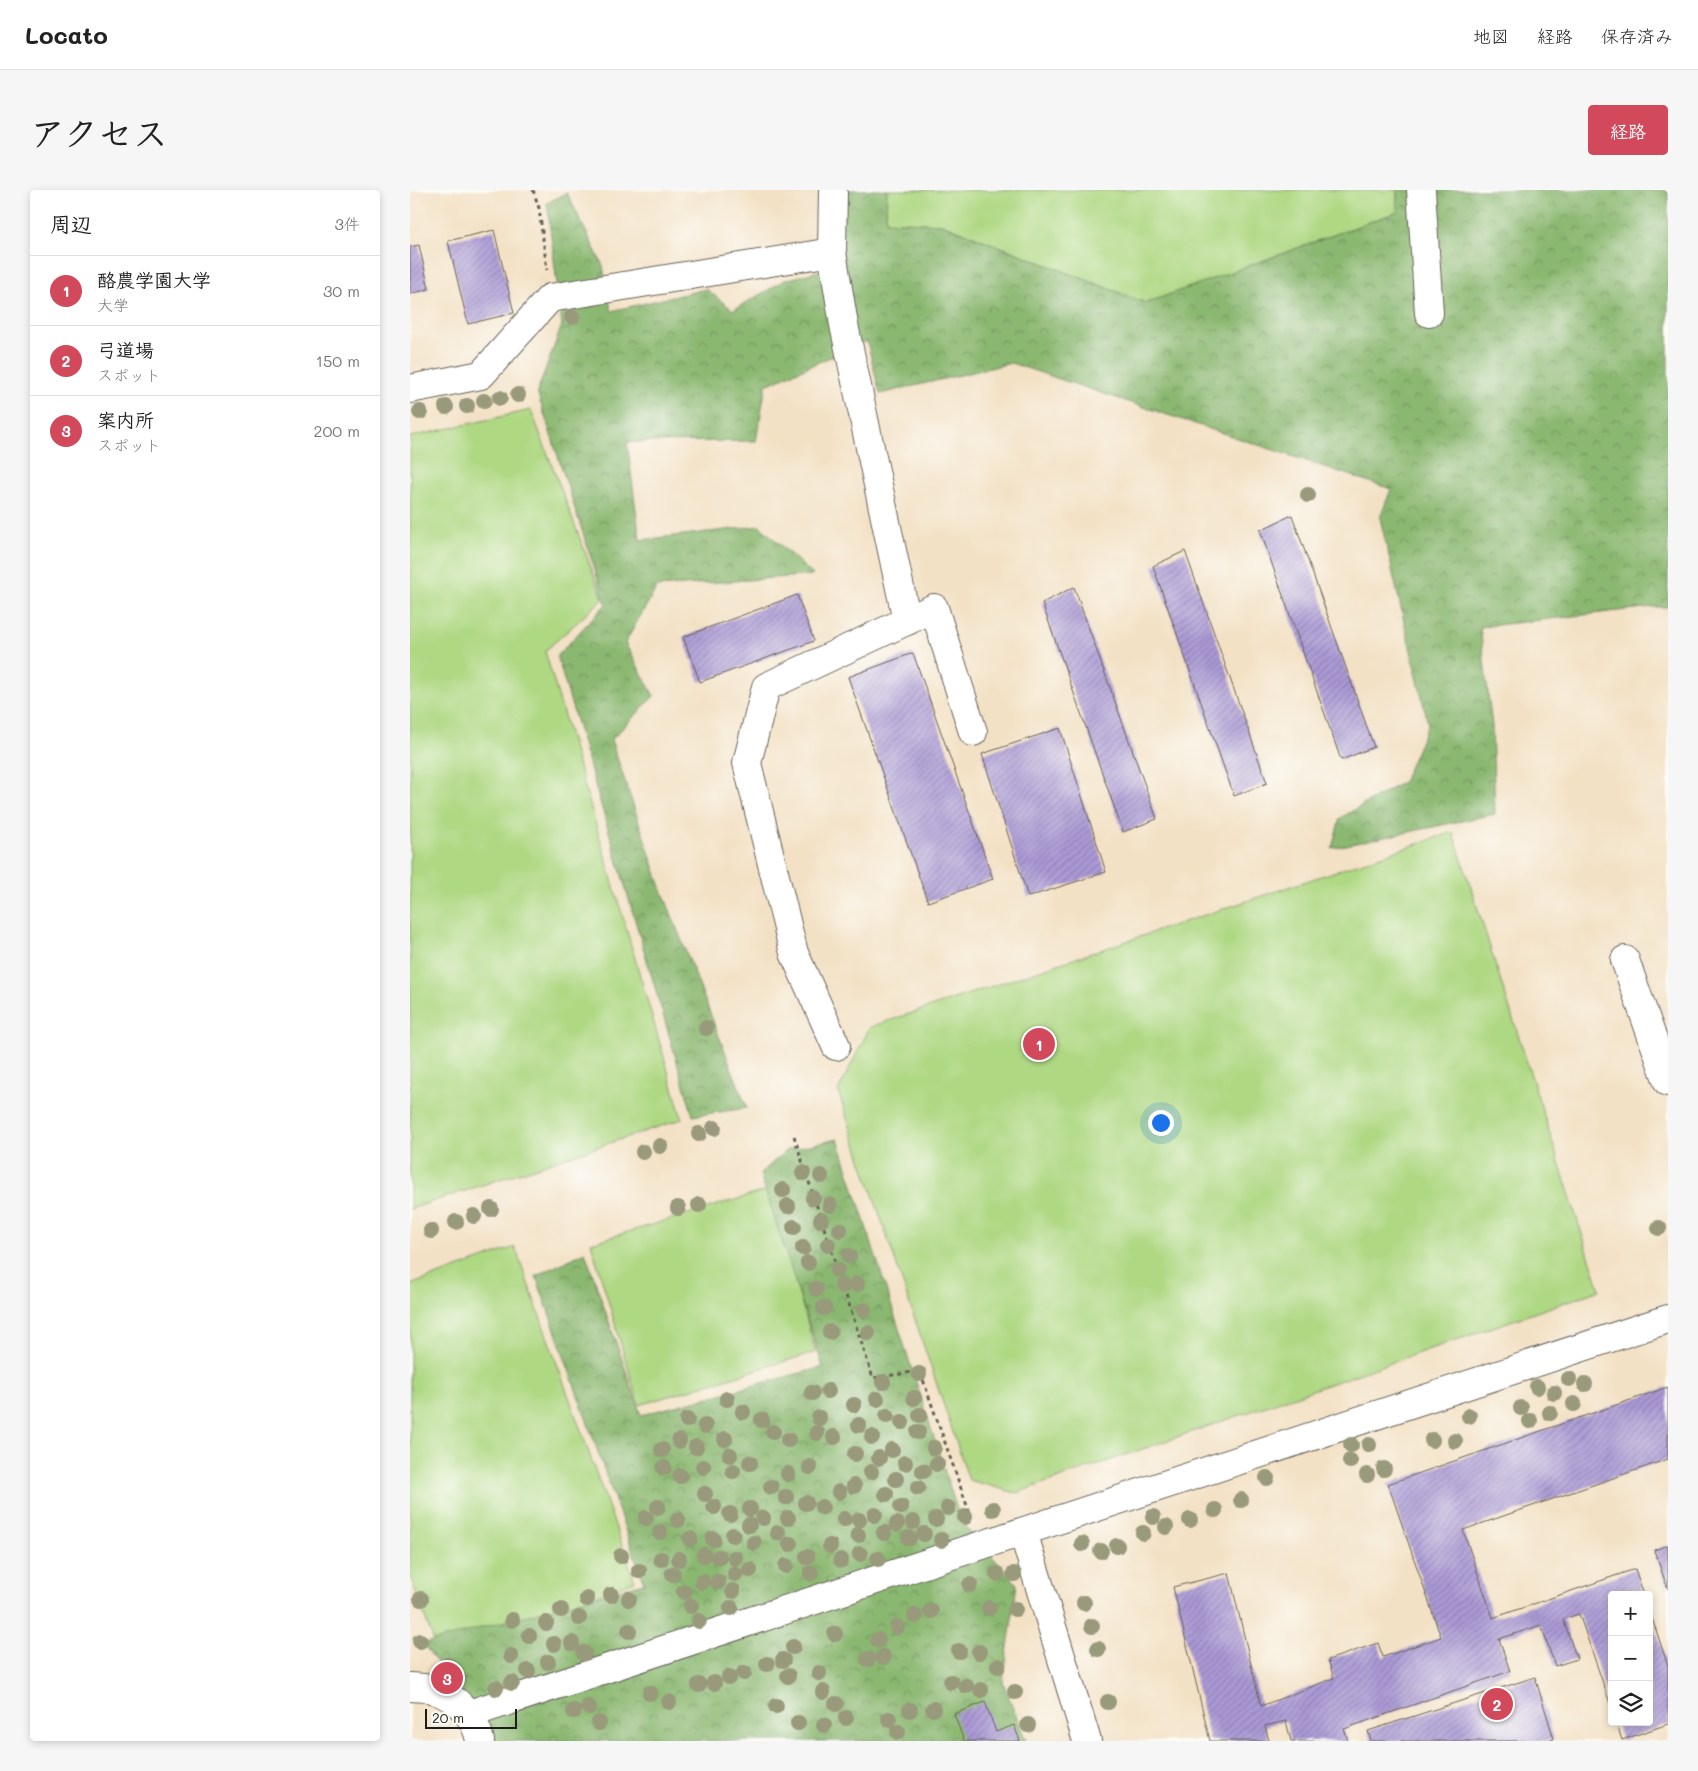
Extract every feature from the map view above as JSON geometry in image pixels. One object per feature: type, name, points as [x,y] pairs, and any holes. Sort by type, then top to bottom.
[{"type":"lane","points":[[833,190],[832,252],[844,324],[907,621]]},
{"type":"lane","points":[[1421,190],[1429,313]]},
{"type":"lane","points":[[410,389],[481,375],[550,298],[832,252]]},
{"type":"lane","points":[[836,1046],[794,953],[747,763],[766,687],[934,608],[973,732]]},
{"type":"lane","points":[[1626,960],[1668,1082]]},
{"type":"lane","points":[[469,1714],[1668,1319]]},
{"type":"lane","points":[[1023,1532],[1087,1741]]},
{"type":"lane","points":[[410,1687],[433,1689],[453,1698],[469,1714],[480,1741]]},
{"type":"path","points":[[534,190],[539,208],[550,298]]},
{"type":"path","points":[[794,1136],[873,1378],[920,1371],[980,1546]]},
{"type":"green space","points":[[840,190],[887,190],[886,221],[941,224],[1146,303],[1397,212],[1397,190],[1668,190],[1668,607],[1653,607],[1480,627],[1492,726],[1495,814],[1332,848],[1340,818],[1403,782],[1428,724],[1380,518],[1391,489],[1011,363],[880,394],[867,341],[766,385],[756,441],[627,442],[640,540],[760,526],[813,575],[657,587],[625,643],[654,696],[611,740],[662,890],[747,1108],[693,1116],[557,656],[606,604],[537,392],[562,325],[547,203],[567,193],[603,266],[611,311],[706,289],[733,310],[785,280],[823,270]]},
{"type":"green space","points":[[887,190],[1397,190],[1397,212],[1146,303],[942,224],[885,221]]},
{"type":"green space","points":[[531,410],[603,599],[545,651],[682,1119],[410,1209],[410,437]]},
{"type":"green space","points":[[1453,832],[1600,1290],[1016,1493],[969,1480],[838,1091],[870,1027]]},
{"type":"green space","points":[[838,1139],[961,1522],[1017,1584],[1003,1682],[1026,1741],[497,1741],[423,1644],[644,1583],[536,1276],[585,1252],[641,1415],[823,1367],[760,1174],[787,1150]]},
{"type":"green space","points":[[768,1190],[816,1352],[639,1405],[591,1243]]},
{"type":"green space","points":[[515,1247],[635,1581],[438,1653],[410,1576],[410,1285]]},
{"type":"building","points":[[494,230],[514,313],[468,324],[448,241]]},
{"type":"building","points":[[419,245],[429,289],[410,294],[410,247]]},
{"type":"building","points":[[1292,515],[1374,747],[1341,760],[1260,530]]},
{"type":"building","points":[[1185,551],[1267,783],[1234,796],[1153,566]]},
{"type":"building","points":[[1074,587],[1157,819],[1123,832],[1042,603]]},
{"type":"building","points":[[797,595],[814,641],[700,682],[683,637]]},
{"type":"building","points":[[913,653],[993,879],[928,902],[848,677]]},
{"type":"building","points":[[1060,728],[1106,872],[1028,897],[982,754]]},
{"type":"building","points":[[1668,1387],[1668,1459],[1463,1530],[1493,1618],[1635,1569],[1643,1591],[1608,1591],[1608,1697],[1579,1614],[1563,1619],[1577,1659],[1555,1666],[1541,1625],[1499,1639],[1510,1671],[1344,1729],[1348,1741],[1291,1741],[1286,1721],[1265,1726],[1269,1741],[1210,1741],[1173,1587],[1229,1573],[1261,1706],[1334,1678],[1328,1660],[1378,1643],[1383,1657],[1441,1637],[1388,1484]]},
{"type":"building","points":[[1668,1545],[1668,1589],[1654,1550]]},
{"type":"building","points":[[1653,1621],[1668,1666],[1668,1724],[1622,1740],[1617,1726],[1653,1726]]},
{"type":"building","points":[[439,1662],[464,1681],[454,1693],[430,1675]]},
{"type":"building","points":[[1535,1677],[1554,1739],[1548,1741],[1371,1741],[1368,1731]]},
{"type":"building","points":[[985,1702],[996,1732],[1014,1725],[1020,1741],[964,1741],[954,1714]]},
{"type":"place","name":"酪農学園大学","points":[[1039,1044]]},
{"type":"place","name":"案内所","points":[[447,1678]]},
{"type":"place","name":"弓道場","points":[[1497,1704]]}]
